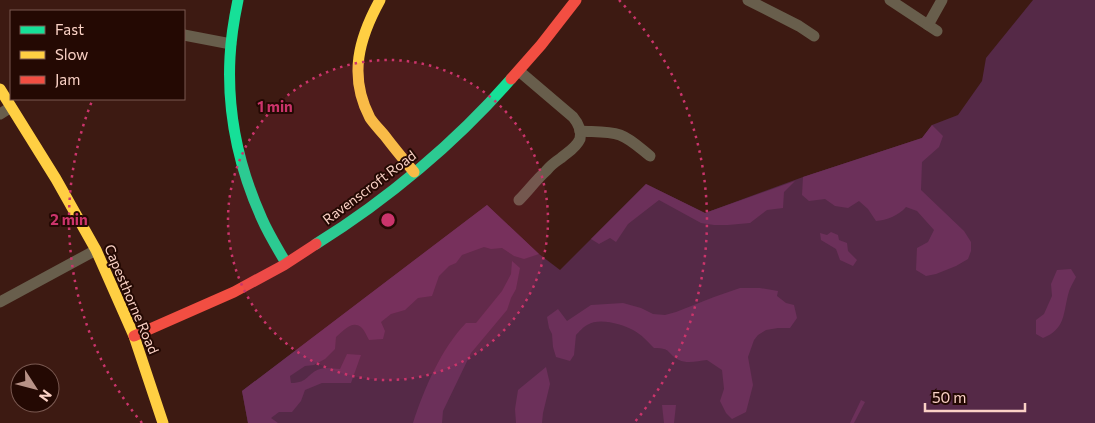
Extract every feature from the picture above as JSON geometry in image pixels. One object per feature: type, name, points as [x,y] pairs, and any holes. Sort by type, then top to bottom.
[{"type":"street","points":[[238,0],[228,75],[229,97],[238,151],[262,220],[286,263]]},
{"type":"street","points":[[380,0],[364,32],[358,53],[361,90],[371,119],[414,172]]},
{"type":"street","name":"Ravenscroft Road","points":[[134,336],[235,291],[286,263],[354,219],[414,172],[448,142],[519,71],[576,0]]},
{"type":"street","points":[[748,0],[799,26],[814,36]]},
{"type":"street","points":[[890,0],[933,28],[942,0]]},
{"type":"street","points":[[185,35],[231,44]]},
{"type":"street","points":[[519,71],[573,117],[580,131],[580,138],[575,147],[556,161],[519,200]]},
{"type":"street","name":"Capesthorne Road","points":[[0,89],[56,179],[96,250],[134,336],[163,423]]},
{"type":"street","points":[[0,114],[11,107]]},
{"type":"street","points":[[580,131],[621,135],[650,156]]},
{"type":"street","points":[[0,302],[96,250]]},
{"type":"shaded area","points":[[1033,0],[1095,0],[1095,423],[248,423],[242,391],[487,205],[539,254],[560,270],[646,184],[705,213],[803,177],[922,138],[932,125],[958,115],[982,81],[986,58]]},
{"type":"shaded area","points":[[932,125],[943,136],[939,147],[922,162],[921,190],[964,231],[971,242],[971,251],[968,259],[956,266],[926,276],[916,270],[917,248],[928,242],[934,230],[917,211],[906,207],[892,217],[876,221],[868,209],[859,201],[848,208],[835,206],[825,199],[809,201],[802,195],[803,177],[922,138]]},
{"type":"shaded area","points":[[795,181],[784,192],[783,208],[767,210],[750,223],[714,225],[701,223],[659,200],[628,224],[616,242],[610,238],[599,244],[591,239],[646,184],[705,213]]},
{"type":"shaded area","points":[[487,205],[539,254],[524,259],[514,256],[502,248],[491,249],[484,247],[462,255],[456,263],[449,266],[439,276],[432,296],[418,298],[405,310],[391,314],[381,322],[385,331],[383,339],[369,340],[362,328],[352,325],[336,337],[335,349],[325,359],[314,365],[305,366],[290,376],[291,383],[297,383],[305,380],[320,369],[340,369],[347,354],[361,355],[351,383],[322,383],[305,390],[301,401],[292,412],[279,412],[271,418],[278,423],[248,423],[242,391]]},
{"type":"shaded area","points":[[831,232],[838,235],[839,240],[847,243],[848,251],[857,260],[853,266],[840,260],[836,249],[821,240],[820,233],[827,235]]},
{"type":"shaded area","points":[[512,261],[520,268],[516,289],[507,310],[471,353],[443,411],[442,423],[413,423],[422,397],[441,357],[466,323],[476,323],[502,291],[511,274]]},
{"type":"shaded area","points":[[1071,269],[1076,277],[1070,288],[1062,321],[1055,330],[1043,338],[1036,334],[1036,320],[1044,314],[1052,296],[1051,284],[1057,270]]},
{"type":"shaded area","points":[[740,288],[760,288],[778,291],[777,296],[786,303],[794,305],[797,318],[790,328],[766,330],[754,340],[748,357],[753,385],[746,412],[732,419],[726,413],[720,401],[724,389],[722,370],[707,360],[689,362],[679,360],[666,350],[654,348],[639,334],[623,326],[604,321],[587,325],[576,335],[574,355],[570,361],[556,357],[547,317],[558,309],[567,321],[591,305],[623,303],[641,308],[653,314],[665,315]]},
{"type":"shaded area","points":[[546,367],[550,384],[542,423],[516,423],[515,409],[518,390]]},
{"type":"shaded area","points":[[861,400],[865,402],[854,423],[850,423]]},
{"type":"shaded area","points":[[662,405],[676,405],[674,423],[664,423]]},
{"type":"traffic: fast","points":[[238,0],[230,57],[230,99],[236,140],[254,200],[268,231],[286,263]]},
{"type":"traffic: fast","points":[[316,244],[369,209],[420,169],[467,125],[511,79]]},
{"type":"traffic: slow","points":[[380,0],[366,29],[362,43],[358,72],[359,87],[370,118],[414,172]]},
{"type":"traffic: slow","points":[[0,89],[56,179],[96,250],[134,336],[163,423]]},
{"type":"traffic: jam","points":[[511,79],[541,45],[576,0]]},
{"type":"traffic: jam","points":[[134,336],[234,292],[284,265],[316,244]]}]
